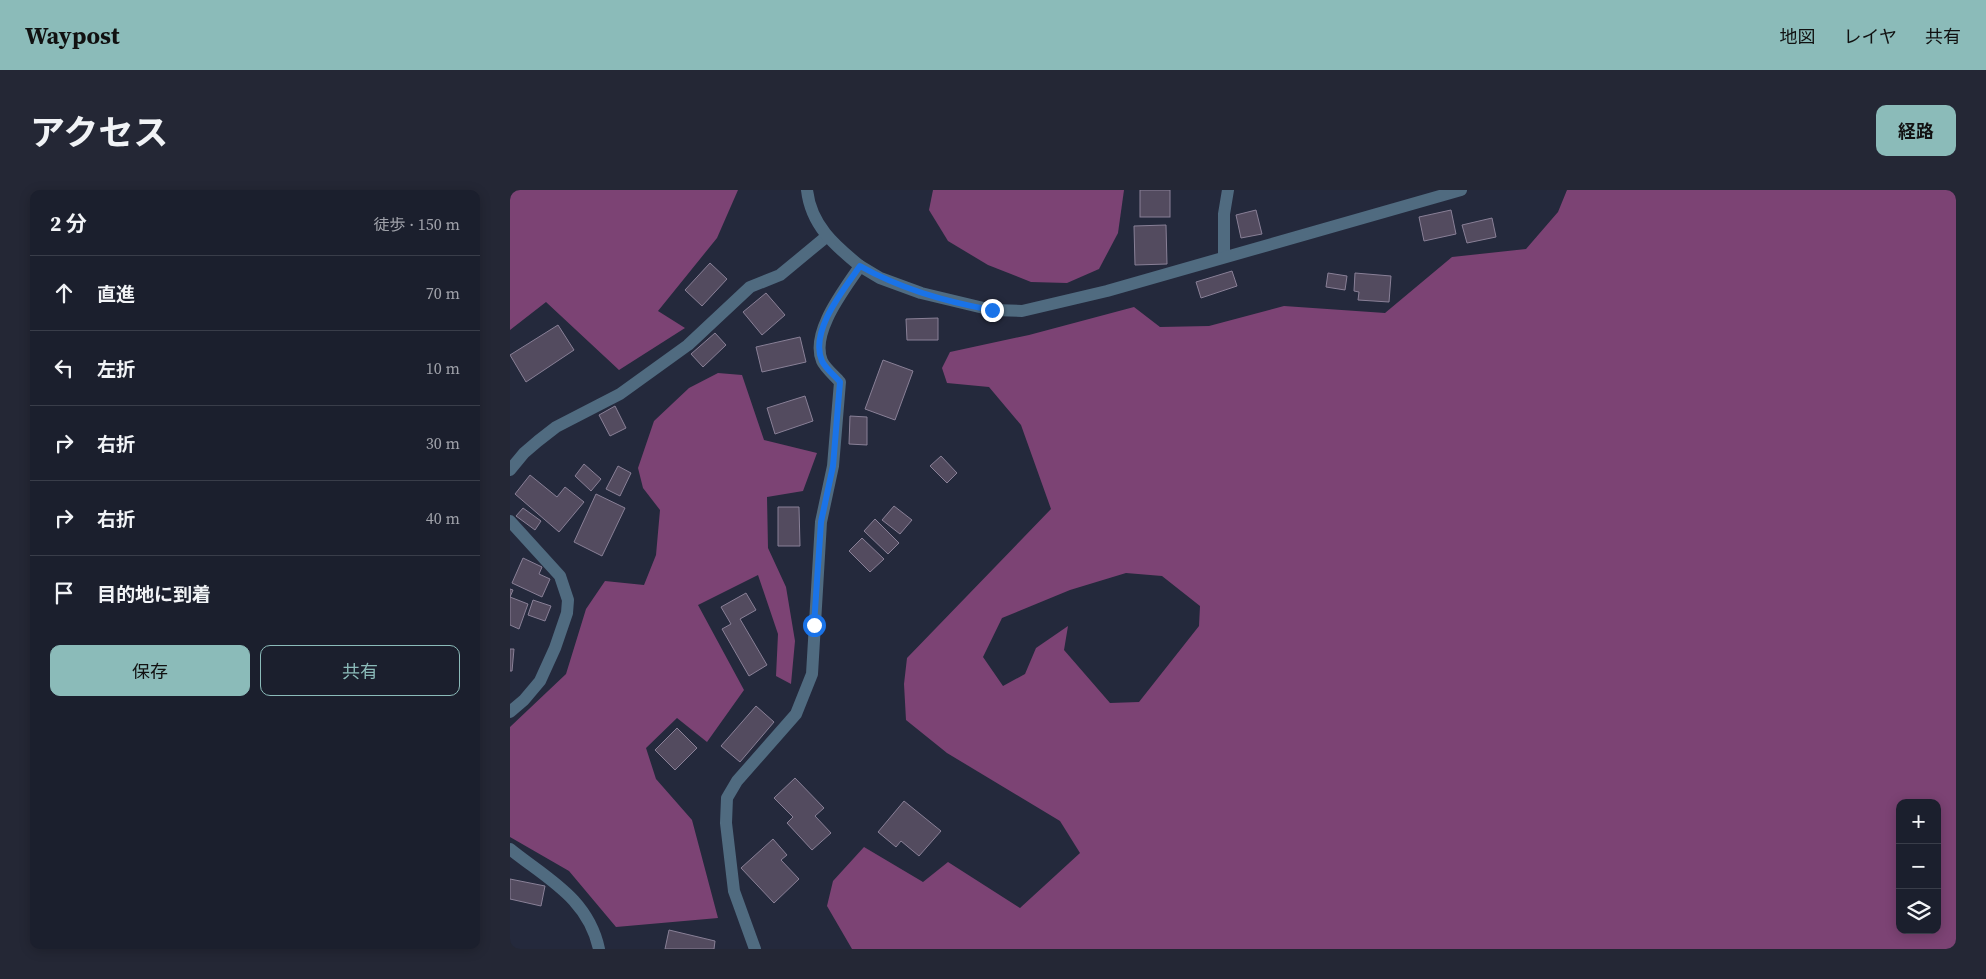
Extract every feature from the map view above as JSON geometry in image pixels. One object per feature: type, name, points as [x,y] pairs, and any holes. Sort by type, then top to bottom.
[{"type":"street","points":[[808,190],[815,219],[826,237],[860,266],[880,278],[921,293],[983,309],[1022,312],[1107,291],[1224,256],[1461,190]]},
{"type":"street","points":[[1224,256],[1224,214],[1228,190]]},
{"type":"street","points":[[510,470],[524,453],[556,427],[620,394],[688,345],[750,287],[780,275],[826,237]]},
{"type":"street","points":[[755,949],[734,891],[726,823],[727,798],[737,781],[796,714],[812,674],[821,522],[833,466],[840,382],[822,361],[820,341],[825,320],[860,266]]},
{"type":"street","points":[[510,521],[560,576],[568,600],[567,613],[540,681],[524,700],[510,712]]},
{"type":"street","points":[[510,849],[555,882],[574,901],[588,918],[599,949]]},
{"type":"shaded area","points":[[510,190],[738,190],[717,238],[658,311],[685,328],[619,370],[546,302],[510,330]]},
{"type":"shaded area","points":[[933,190],[1124,190],[1118,233],[1099,269],[1067,283],[1031,282],[988,265],[948,241],[929,210]]},
{"type":"shaded area","points":[[1567,190],[1956,190],[1956,949],[852,949],[827,906],[833,881],[864,847],[923,882],[948,862],[1020,908],[1080,853],[1060,821],[947,753],[906,720],[904,684],[907,658],[1051,509],[1021,425],[989,387],[947,383],[942,368],[950,352],[1029,335],[1134,307],[1160,327],[1209,326],[1284,306],[1385,313],[1452,257],[1526,249],[1558,212]],"holes":[[[1126,573],[1162,576],[1200,606],[1199,626],[1139,702],[1110,703],[1064,650],[1068,626],[1036,648],[1025,674],[1003,686],[983,657],[1002,618],[1070,590]]]},
{"type":"shaded area","points":[[718,373],[742,375],[764,440],[817,453],[803,491],[767,497],[768,548],[786,587],[795,641],[791,684],[776,676],[778,634],[758,575],[698,605],[744,690],[707,742],[677,718],[646,748],[656,779],[692,820],[718,918],[616,927],[569,871],[510,837],[510,727],[566,674],[586,609],[605,581],[644,585],[656,555],[660,510],[643,488],[638,468],[654,421],[689,388]]},
{"type":"building","points":[[1140,190],[1170,190],[1170,217],[1140,217]]},
{"type":"building","points":[[1256,210],[1262,234],[1241,238],[1236,215]]},
{"type":"building","points":[[1451,210],[1456,234],[1424,241],[1419,217]]},
{"type":"building","points":[[1492,218],[1496,237],[1467,243],[1462,225]]},
{"type":"building","points":[[1166,225],[1167,264],[1135,265],[1134,226]]},
{"type":"building","points":[[710,263],[727,279],[702,306],[685,290]]},
{"type":"building","points":[[1232,271],[1237,286],[1201,298],[1196,282]]},
{"type":"building","points":[[1328,273],[1347,276],[1345,290],[1326,287]]},
{"type":"building","points":[[1355,273],[1391,276],[1389,302],[1358,300],[1359,292],[1354,291]]},
{"type":"building","points":[[766,293],[785,315],[762,335],[743,312]]},
{"type":"building","points":[[938,318],[938,340],[907,340],[906,319]]},
{"type":"building","points":[[558,325],[574,350],[526,382],[510,355]]},
{"type":"building","points":[[715,333],[726,345],[703,367],[691,354]]},
{"type":"building","points":[[800,337],[806,362],[762,372],[756,347]]},
{"type":"building","points":[[883,360],[913,371],[895,420],[865,409]]},
{"type":"building","points":[[805,396],[813,421],[775,434],[767,408]]},
{"type":"building","points":[[615,406],[626,428],[610,436],[599,415]]},
{"type":"building","points":[[850,416],[867,417],[867,445],[849,444]]},
{"type":"building","points":[[941,456],[957,473],[947,483],[930,466]]},
{"type":"building","points":[[584,464],[601,479],[591,491],[575,476]]},
{"type":"building","points":[[618,466],[631,473],[620,496],[606,489]]},
{"type":"building","points":[[530,475],[557,497],[565,487],[584,502],[559,532],[515,494]]},
{"type":"building","points":[[596,494],[625,508],[602,556],[574,542]]},
{"type":"building","points":[[894,506],[912,520],[900,534],[882,520]]},
{"type":"building","points":[[778,507],[799,507],[800,546],[778,546]]},
{"type":"building","points":[[523,508],[541,521],[535,530],[516,516]]},
{"type":"building","points":[[875,519],[899,543],[888,554],[864,531]]},
{"type":"building","points":[[862,538],[884,559],[870,572],[849,551]]},
{"type":"building","points":[[523,558],[542,567],[539,574],[550,579],[542,597],[512,583]]},
{"type":"building","points":[[746,593],[756,610],[740,619],[767,665],[749,676],[722,629],[731,624],[721,607]]},
{"type":"building","points":[[510,597],[528,604],[519,629],[510,625]]},
{"type":"building","points":[[533,600],[551,606],[545,621],[528,615]]},
{"type":"building","points":[[510,649],[514,649],[512,671],[510,671]]},
{"type":"building","points":[[756,706],[774,722],[740,762],[721,746]]},
{"type":"building","points":[[677,728],[697,748],[675,770],[655,750]]},
{"type":"building","points":[[795,778],[824,808],[815,816],[831,833],[812,850],[787,823],[793,817],[774,798]]},
{"type":"building","points":[[904,801],[941,831],[919,856],[901,841],[896,847],[878,832]]},
{"type":"building","points":[[773,839],[787,855],[781,860],[799,879],[774,903],[741,868]]},
{"type":"building","points":[[510,879],[545,886],[541,906],[510,899]]},
{"type":"building","points":[[669,930],[715,941],[714,949],[665,949]]},
{"type":"route","points":[[814,625],[821,522],[833,466],[840,382],[822,361],[820,341],[825,320],[860,266],[880,278],[921,293],[992,310]]}]
